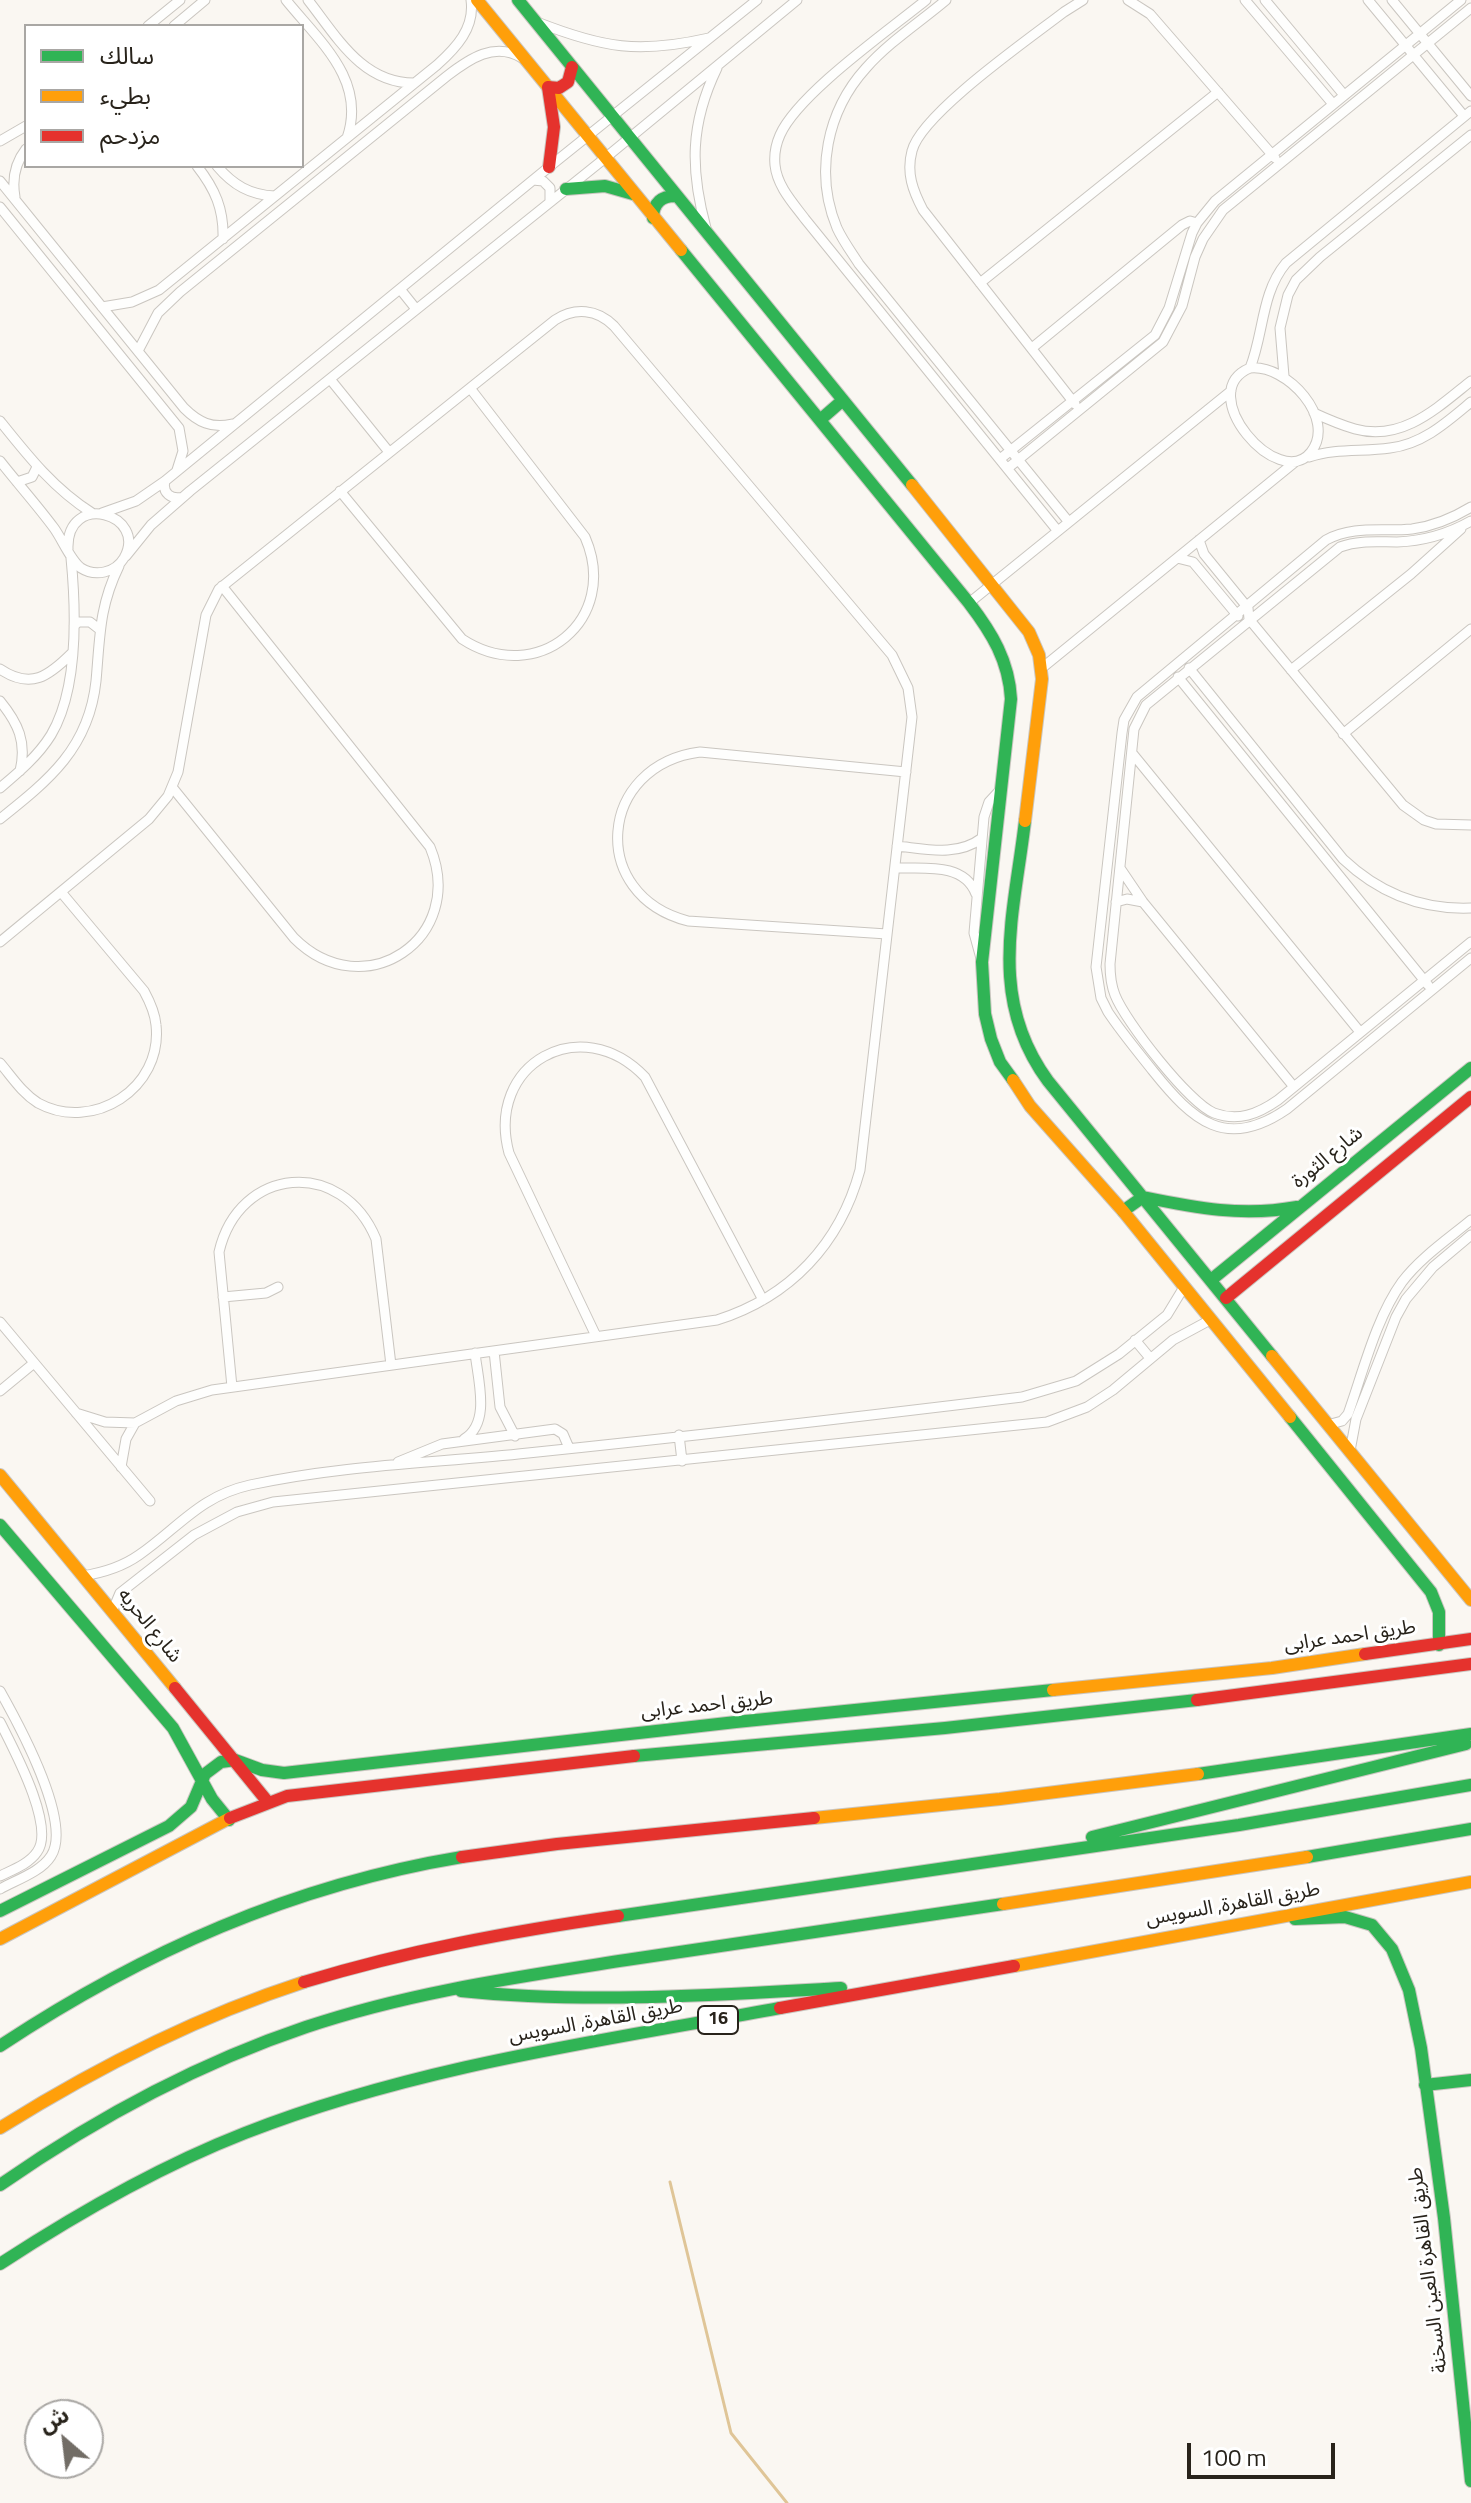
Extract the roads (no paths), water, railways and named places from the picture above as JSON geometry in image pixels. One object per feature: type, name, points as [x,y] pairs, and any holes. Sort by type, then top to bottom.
[{"type":"main road","points":[[477,0],[969,603],[999,644],[1009,670],[1011,699],[982,962],[985,1014],[1000,1062],[1030,1106],[1123,1211],[1401,1554],[1436,1602],[1441,1622],[1439,1645]]},
{"type":"main road","points":[[518,0],[1029,632],[1042,668],[1008,969],[1018,1031],[1038,1068],[1471,1600]]},
{"type":"main road","points":[[548,87],[559,88],[568,82],[572,67]]},
{"type":"main road","points":[[548,87],[556,126],[549,167]]},
{"type":"main road","points":[[566,189],[595,186],[633,194]]},
{"type":"main road","points":[[653,218],[654,205],[659,200],[677,196]]},
{"type":"main road","points":[[820,420],[843,400]]},
{"type":"main road","points":[[997,825],[1023,825]]},
{"type":"main road","name":"شارع الثورة","points":[[1211,1280],[1471,1069]]},
{"type":"main road","points":[[1226,1298],[1471,1097]]},
{"type":"main road","points":[[1123,1211],[1143,1197],[1214,1213],[1243,1215],[1272,1213],[1301,1206]]},
{"type":"main road","name":"شارع الحريه","points":[[0,1475],[267,1801]]},
{"type":"main road","points":[[0,1525],[173,1728],[215,1805],[229,1820]]},
{"type":"main road","points":[[1401,1554],[1419,1539]]},
{"type":"main road","name":"طريق احمد عرابى","points":[[235,1760],[262,1770],[284,1773],[736,1722],[1328,1661],[1471,1639]]},
{"type":"main road","name":"طريق احمد عرابى","points":[[0,1939],[267,1801],[298,1794],[573,1762],[945,1728],[1326,1685],[1471,1664]]},
{"type":"main road","points":[[1216,1673],[1218,1697]]},
{"type":"main road","points":[[173,1728],[193,1712]]},
{"type":"main road","points":[[0,2046],[96,1985],[213,1928],[327,1887],[405,1867],[523,1847],[1008,1798],[1244,1768],[1471,1734]]},
{"type":"main road","points":[[1028,1854],[1471,1743]]},
{"type":"main road","points":[[0,1911],[169,1826],[191,1807],[202,1781],[215,1765],[235,1760]]},
{"type":"main road","points":[[0,2128],[101,2067],[185,2026],[271,1992],[360,1964],[496,1934],[1239,1825],[1471,1785]]},
{"type":"main road","points":[[169,1826],[179,1833],[178,1845]]},
{"type":"main road","name":"طريق القاهرة, السويس","points":[[0,2185],[71,2138],[193,2072],[298,2030],[448,1989],[589,1965],[1292,1860],[1471,1829]]},
{"type":"main road","name":"طريق القاهرة, السويس","points":[[0,2264],[101,2200],[178,2160],[258,2125],[340,2097],[453,2069],[1471,1882]]},
{"type":"main road","name":"طريق القاهرة العين السخنة","points":[[1276,1917],[1356,1918],[1377,1930],[1396,1959],[1407,1985],[1425,2085],[1451,2268],[1471,2481]]},
{"type":"main road","points":[[448,1989],[511,1996],[728,1996],[919,1982]]},
{"type":"main road","points":[[1425,2085],[1471,2080]]},
{"type":"main road","points":[[1462,2372],[1471,2418]]},
{"type":"street","points":[[150,24],[180,0]]},
{"type":"street","points":[[176,24],[205,0]]},
{"type":"street","points":[[286,0],[340,67],[352,94],[352,124],[347,138]]},
{"type":"street","points":[[308,0],[353,57],[374,75],[414,83]]},
{"type":"street","points":[[102,307],[146,297],[170,281],[437,65],[461,40],[470,21],[471,0]]},
{"type":"street","points":[[0,788],[43,747],[60,719],[72,653],[74,626],[68,539],[76,522],[136,501],[165,481],[757,0]]},
{"type":"street","points":[[0,461],[77,565],[94,573],[104,573],[123,560],[151,525],[183,497],[797,0]]},
{"type":"street","points":[[926,0],[800,107],[780,135],[775,149],[778,179],[805,219],[1057,530]]},
{"type":"street","points":[[1080,410],[923,210],[911,182],[912,149],[919,134],[940,110],[1083,0]]},
{"type":"street","points":[[1128,0],[1150,14],[1279,163]]},
{"type":"street","points":[[1245,0],[1333,104]]},
{"type":"street","points":[[1265,0],[1344,95]]},
{"type":"street","points":[[1295,462],[1274,457],[1249,438],[1238,421],[1231,391],[1235,379],[1250,368],[1260,340],[1267,297],[1279,272],[1297,253],[1468,114],[1413,55],[1368,0]]},
{"type":"street","points":[[1392,0],[1471,96]]},
{"type":"street","points":[[1000,459],[1155,335],[1169,308],[1184,253],[1197,223],[1215,201],[1461,0]]},
{"type":"street","points":[[944,1],[884,51],[856,80],[839,109],[828,141],[826,186],[838,230],[859,264],[1068,521]]},
{"type":"street","points":[[1008,468],[1163,342],[1177,319],[1195,257],[1211,225],[1237,197],[1471,8]]},
{"type":"street","points":[[535,22],[585,41],[633,48],[681,44],[712,37]]},
{"type":"street","points":[[138,351],[158,313],[180,292],[447,76],[472,58],[485,53],[513,52],[524,60]]},
{"type":"street","points":[[340,67],[350,64],[353,57]]},
{"type":"street","points":[[706,232],[694,174],[694,146],[698,117],[719,64]]},
{"type":"street","points":[[437,65],[445,67],[447,76]]},
{"type":"street","points":[[845,67],[856,80]]},
{"type":"street","points":[[980,283],[1218,92]]},
{"type":"street","points":[[0,141],[23,129]]},
{"type":"street","points":[[1284,376],[1280,328],[1288,295],[1296,280],[1471,135]]},
{"type":"street","points":[[16,201],[14,176],[24,150]]},
{"type":"street","points":[[199,168],[219,202],[223,239]]},
{"type":"street","points":[[208,180],[216,178],[219,168],[240,188],[275,196]]},
{"type":"street","points":[[533,180],[543,181],[550,188],[550,201]]},
{"type":"street","points":[[0,181],[178,400],[202,422],[213,426],[236,424]]},
{"type":"street","points":[[1381,184],[1392,198]]},
{"type":"street","points":[[0,207],[179,428],[183,451],[175,473]]},
{"type":"street","points":[[1032,348],[1182,225],[1190,221],[1197,223]]},
{"type":"street","points":[[170,281],[171,290],[180,292]]},
{"type":"street","points":[[400,289],[416,309]]},
{"type":"street","points":[[0,942],[149,819],[172,787],[178,772],[206,615],[222,586],[561,316],[582,311],[609,321],[897,663],[905,679],[912,707],[860,1170],[839,1224],[820,1252],[791,1282],[763,1300],[717,1320],[192,1395],[160,1408],[135,1423],[126,1439],[121,1467]]},
{"type":"street","points":[[1250,368],[1261,368],[1284,376],[1299,389],[1314,413],[1317,438],[1314,449],[1306,458]]},
{"type":"street","points":[[330,379],[389,452]]},
{"type":"street","points":[[1314,413],[1356,429],[1393,431],[1427,416],[1471,381]]},
{"type":"street","points":[[340,491],[462,639],[488,653],[518,656],[532,654],[571,633],[588,608],[595,580],[591,550],[585,537],[470,388]]},
{"type":"street","points":[[969,603],[1231,391]]},
{"type":"street","points":[[165,409],[175,406],[178,400]]},
{"type":"street","points":[[1042,668],[1295,462],[1330,451],[1407,445],[1438,429],[1471,402]]},
{"type":"street","points":[[1427,416],[1438,429]]},
{"type":"street","points":[[0,421],[37,467],[68,497],[97,513],[111,516],[125,528],[128,547],[104,602],[93,697],[77,742],[48,780],[0,819]]},
{"type":"street","points":[[17,482],[32,477],[37,467]]},
{"type":"street","points":[[165,481],[164,488],[168,495],[183,497]]},
{"type":"street","points":[[1471,507],[1429,526],[1355,530],[1335,535],[1137,697],[1124,720],[1096,967],[1101,998],[1117,1025],[1172,1095],[1193,1116],[1208,1124],[1241,1128],[1273,1118],[1471,958]]},
{"type":"street","points":[[1469,522],[1417,541],[1361,542],[1340,547],[1146,705],[1134,729],[1110,964],[1114,992],[1128,1016],[1191,1096],[1212,1112],[1238,1117],[1264,1110],[1471,942]]},
{"type":"street","points":[[1291,670],[1420,566],[1469,522]]},
{"type":"street","points":[[1199,540],[1204,554],[1246,605],[1249,619],[1394,796],[1413,813],[1436,824],[1471,825]]},
{"type":"street","points":[[1177,558],[1193,562],[1236,614],[1249,619]]},
{"type":"street","points":[[172,787],[294,938],[317,957],[345,967],[390,961],[415,944],[432,919],[437,905],[439,875],[430,847],[222,586]]},
{"type":"street","points":[[74,626],[90,622],[99,629]]},
{"type":"street","points":[[1343,734],[1471,629]]},
{"type":"street","points":[[1,670],[22,679],[41,678],[72,653]]},
{"type":"street","points":[[1189,668],[1343,859],[1378,887],[1402,898],[1427,906],[1471,908]]},
{"type":"street","points":[[1178,677],[1432,990]]},
{"type":"street","points":[[1137,697],[1146,705]]},
{"type":"street","points":[[0,701],[20,732],[23,757],[20,771]]},
{"type":"street","points":[[887,934],[688,921],[673,917],[648,903],[629,881],[618,853],[618,824],[628,796],[646,773],[671,758],[686,754],[700,752],[906,772]]},
{"type":"street","points":[[1132,753],[1360,1032]]},
{"type":"street","points":[[982,962],[974,938],[982,838],[987,806],[1001,789]]},
{"type":"street","points":[[1111,826],[1124,826]]},
{"type":"street","points":[[897,846],[953,851],[982,838]]},
{"type":"street","points":[[1109,842],[1122,843]]},
{"type":"street","points":[[951,870],[953,851]]},
{"type":"street","points":[[1332,868],[1343,859]]},
{"type":"street","points":[[895,868],[951,870],[968,879],[977,895]]},
{"type":"street","points":[[1120,868],[1143,902],[1294,1087]]},
{"type":"street","points":[[0,1063],[23,1091],[39,1103],[75,1113],[112,1105],[141,1081],[151,1064],[157,1026],[153,1008],[144,991],[61,892]]},
{"type":"street","points":[[1116,902],[1127,899],[1143,902]]},
{"type":"street","points":[[596,1336],[509,1153],[504,1136],[506,1102],[523,1072],[544,1056],[568,1047],[585,1046],[618,1055],[645,1077],[763,1300]]},
{"type":"street","points":[[232,1387],[219,1252],[227,1228],[241,1207],[253,1196],[284,1183],[318,1184],[334,1189],[360,1209],[376,1239],[391,1365]]},
{"type":"street","points":[[1327,1425],[1342,1421],[1348,1414],[1383,1316],[1403,1281],[1471,1220]]},
{"type":"street","points":[[1350,1451],[1356,1419],[1406,1299],[1433,1267],[1471,1235]]},
{"type":"street","points":[[223,1297],[266,1293],[278,1287]]},
{"type":"street","points":[[82,1576],[118,1566],[139,1555],[208,1500],[240,1487],[387,1465],[569,1448],[1022,1397],[1076,1381],[1167,1315],[1184,1287]]},
{"type":"street","points":[[112,1612],[120,1593],[194,1535],[237,1512],[286,1501],[1047,1422],[1087,1407],[1113,1390],[1173,1340],[1210,1320]]},
{"type":"street","points":[[0,1322],[150,1501]]},
{"type":"street","points":[[1135,1340],[1150,1358]]},
{"type":"street","points":[[494,1351],[500,1407],[515,1436]]},
{"type":"street","points":[[461,1440],[475,1431],[480,1421],[475,1353]]},
{"type":"street","points":[[0,1391],[34,1363]]},
{"type":"street","points":[[480,1410],[500,1407]]},
{"type":"street","points":[[76,1413],[105,1422],[135,1423]]},
{"type":"street","points":[[387,1465],[429,1448],[461,1440],[555,1429],[563,1434],[569,1448]]},
{"type":"street","points":[[679,1435],[682,1461]]},
{"type":"street","points":[[276,1481],[286,1501]]},
{"type":"street","points":[[0,1691],[30,1749],[50,1803],[58,1836],[53,1853],[43,1865],[0,1876]]},
{"type":"street","points":[[0,1722],[37,1808],[43,1836],[39,1850],[0,1889]]},
{"type":"street","points":[[37,1808],[50,1803]]},
{"type":"street","points":[[39,1850],[53,1853]]},
{"type":"waterway","points":[[670,2182],[731,2433],[787,2503]]}]
